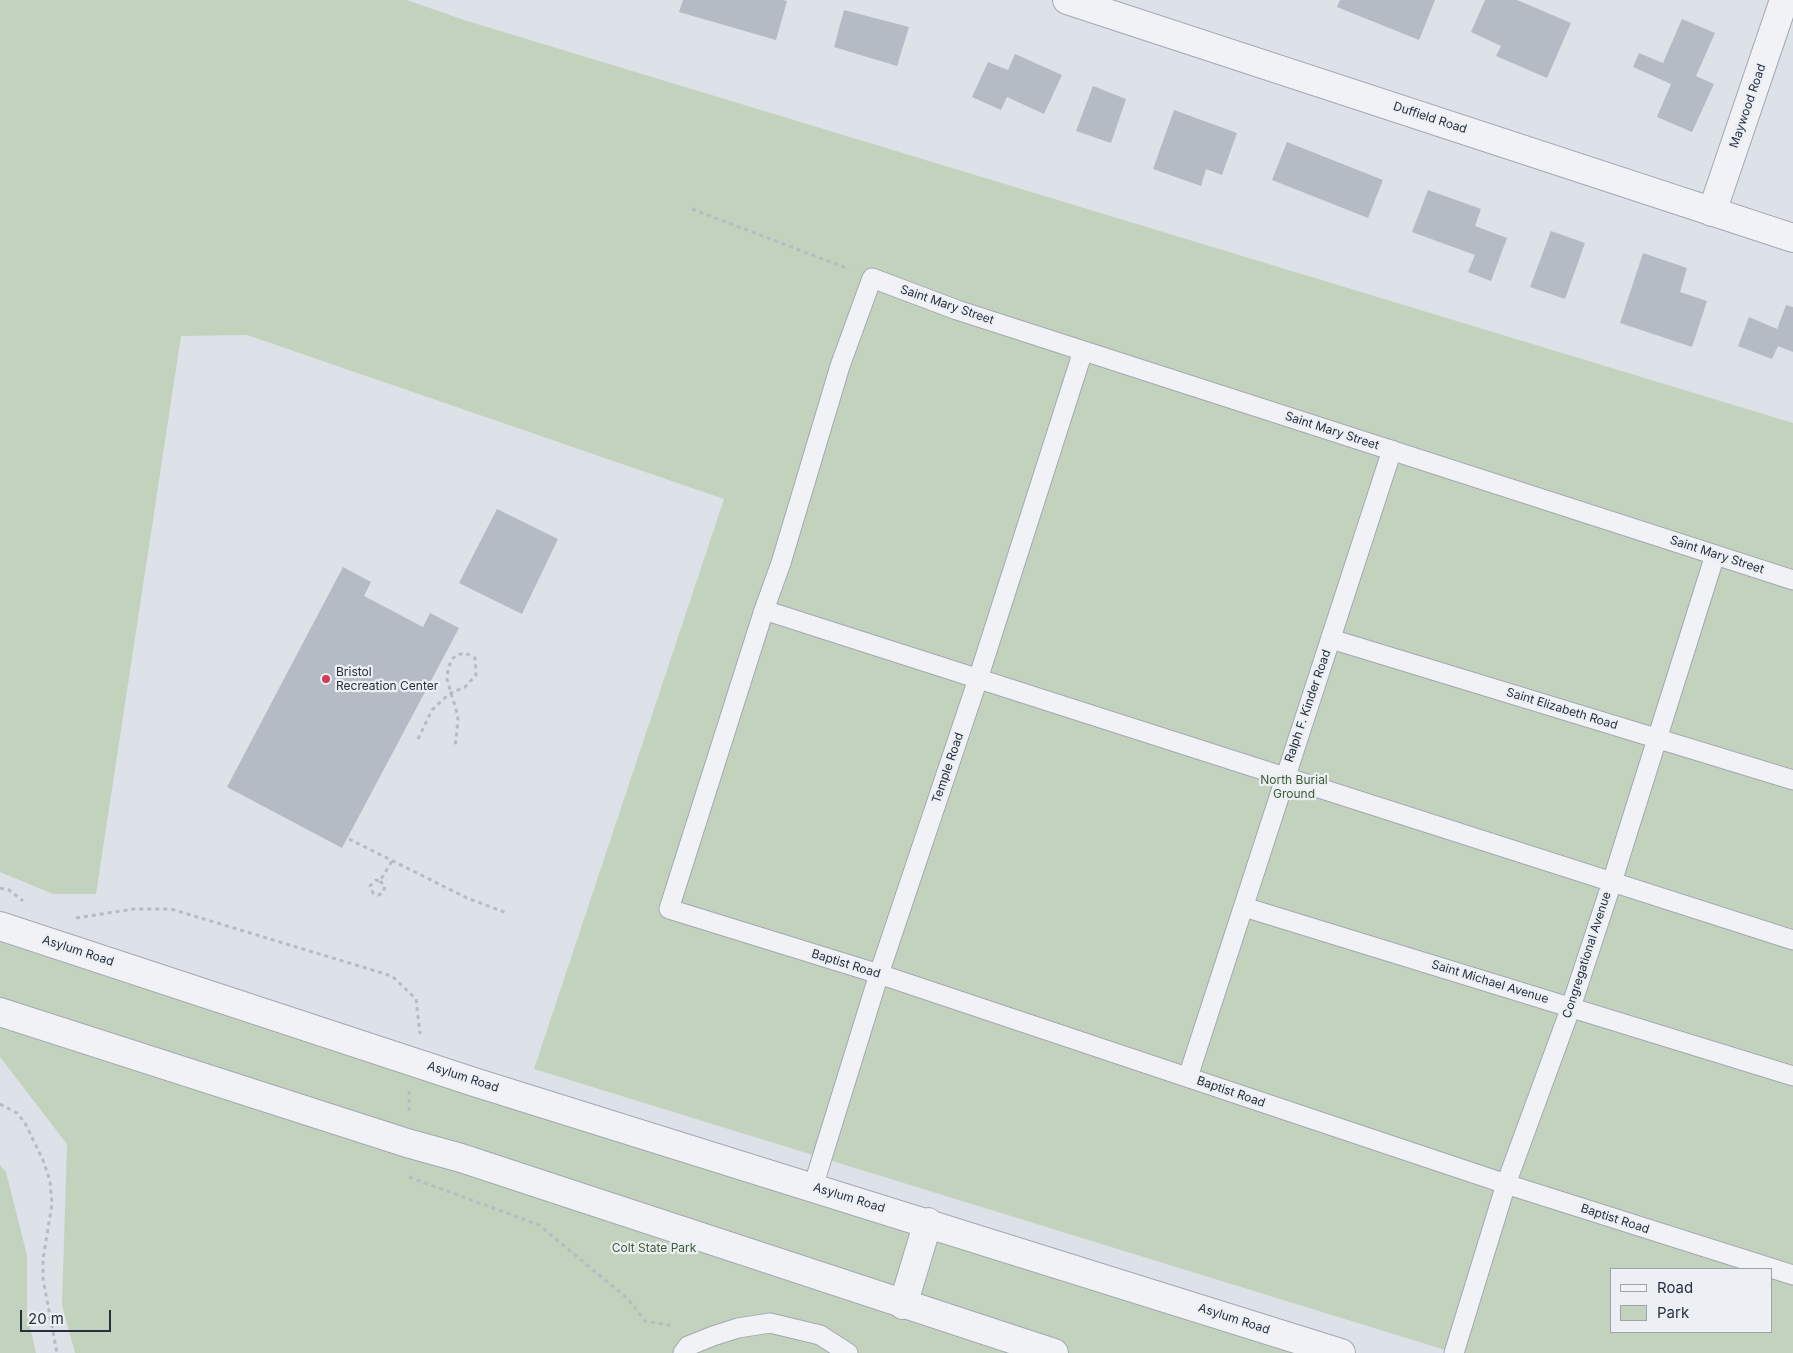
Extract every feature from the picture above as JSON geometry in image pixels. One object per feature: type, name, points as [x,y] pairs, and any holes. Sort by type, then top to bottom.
[{"type":"street","name":"Duffield Road","points":[[1066,0],[1793,238]]},
{"type":"street","name":"Maywood Road","points":[[1712,212],[1784,0]]},
{"type":"street","name":"Asylum Road","points":[[0,926],[474,1082],[813,1186],[1341,1353]]},
{"type":"street","points":[[0,1012],[398,1140],[461,1158],[903,1304],[1017,1347],[1054,1353]]},
{"type":"street","points":[[903,1304],[928,1222]]},
{"type":"lane","name":"Saint Mary Street","points":[[872,278],[957,310],[1793,580]]},
{"type":"lane","points":[[872,278],[840,366],[764,610],[1793,940]]},
{"type":"lane","name":"Temple Road","points":[[813,1186],[879,974],[978,679],[1083,350]]},
{"type":"lane","name":"Ralph F. Kinder Road","points":[[1188,1077],[1392,450]]},
{"type":"lane","name":"Congregational Avenue","points":[[1454,1353],[1506,1184],[1571,1007],[1612,882],[1715,555]]},
{"type":"lane","name":"Baptist Road","points":[[764,610],[669,909],[879,974],[1506,1184],[1771,1268]]},
{"type":"lane","name":"Saint Elizabeth Road","points":[[1331,639],[1793,780]]},
{"type":"lane","name":"Saint Michael Avenue","points":[[1244,907],[1793,1076]]},
{"type":"lane","name":"Baptist Road","points":[[1773,1269],[1793,1275]]},
{"type":"lane","points":[[683,1353],[688,1346],[713,1336],[738,1328],[770,1323],[820,1335],[848,1353]]},
{"type":"path","points":[[692,210],[872,278]]},
{"type":"path","points":[[418,739],[432,710],[452,693],[466,687],[476,675],[478,666],[476,658],[465,653],[457,655],[452,659],[448,669],[447,679],[452,693],[458,720],[455,748]]},
{"type":"path","points":[[349,839],[466,898],[507,912]]},
{"type":"path","points":[[380,881],[392,860]]},
{"type":"path","points":[[376,880],[380,881],[385,886],[383,893],[378,895],[373,893],[370,886],[376,880]]},
{"type":"path","points":[[0,1104],[17,1113],[25,1123],[41,1153],[50,1181],[52,1204],[43,1259],[43,1279],[57,1353]]},
{"type":"green space","name":"North Burial Ground","points":[[0,0],[407,0],[464,20],[1793,423],[1793,1353],[1455,1353],[534,1069],[724,499],[247,335],[181,336],[96,894],[53,894],[0,872]]},
{"type":"green space","name":"Colt State Park","points":[[0,941],[475,1081],[1349,1353],[75,1353],[62,1305],[67,1144],[0,1057]]},
{"type":"green space","points":[[0,1165],[6,1172],[27,1255],[27,1314],[36,1353],[0,1353]]},
{"type":"building","points":[[683,0],[787,1],[776,40],[679,12]]},
{"type":"building","points":[[1340,0],[1435,0],[1419,40],[1337,7]]},
{"type":"building","points":[[1485,0],[1517,0],[1571,23],[1547,78],[1496,56],[1501,46],[1471,32]]},
{"type":"building","points":[[844,10],[909,27],[897,66],[834,47]]},
{"type":"building","points":[[1682,19],[1715,33],[1696,76],[1714,84],[1692,132],[1657,117],[1671,84],[1633,67],[1639,53],[1663,63]]},
{"type":"building","points":[[1015,54],[1062,75],[1044,114],[1007,97],[1001,110],[972,97],[988,62],[1008,70]]},
{"type":"building","points":[[1093,86],[1126,99],[1111,143],[1076,131]]},
{"type":"building","points":[[1174,110],[1237,133],[1222,175],[1206,169],[1201,186],[1153,169]]},
{"type":"building","points":[[1287,142],[1383,180],[1368,218],[1272,180]]},
{"type":"building","points":[[1428,190],[1481,209],[1475,226],[1507,238],[1491,281],[1468,272],[1475,255],[1412,232]]},
{"type":"building","points":[[1551,231],[1585,243],[1565,299],[1530,287]]},
{"type":"building","points":[[1643,253],[1687,268],[1680,292],[1707,301],[1692,347],[1620,323]]},
{"type":"building","points":[[1786,305],[1793,307],[1793,352],[1778,346],[1772,359],[1738,346],[1749,317],[1777,329]]},
{"type":"building","points":[[497,509],[558,539],[522,614],[459,583]]},
{"type":"building","points":[[343,567],[371,582],[364,596],[423,627],[430,613],[459,628],[342,848],[227,787]]},
{"type":"place","name":"Bristol Recreation Center","points":[[326,679]]}]
